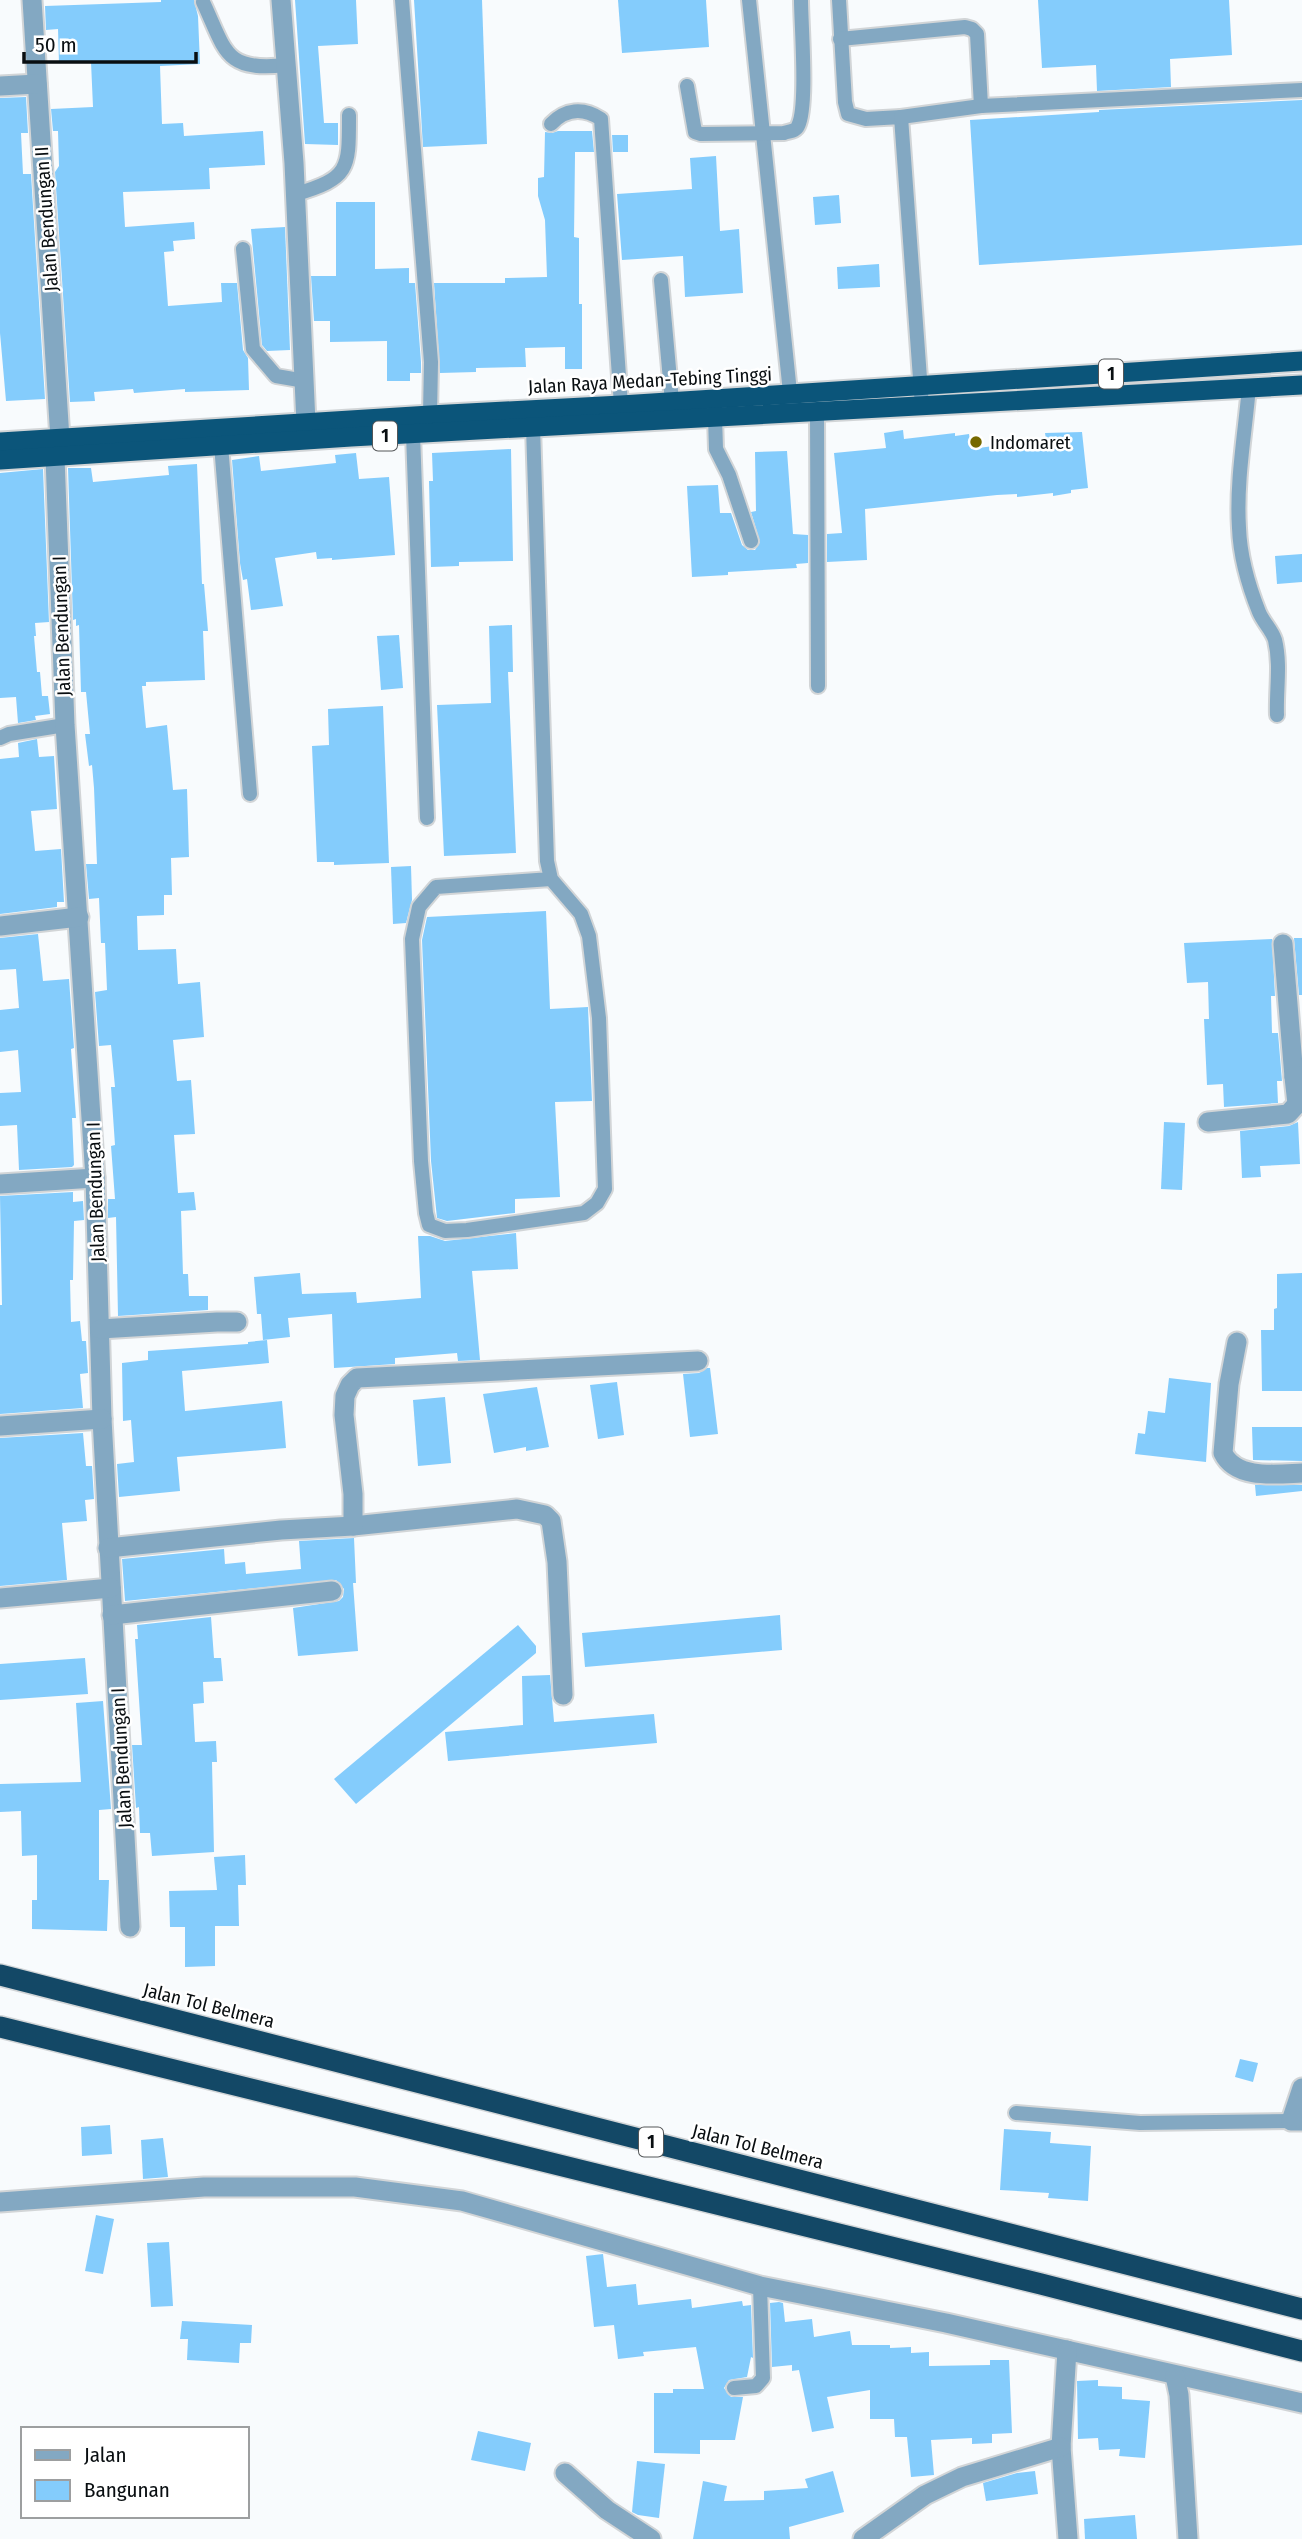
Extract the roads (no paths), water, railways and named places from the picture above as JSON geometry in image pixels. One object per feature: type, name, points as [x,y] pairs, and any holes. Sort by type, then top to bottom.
[{"type":"highway","name":"Jalan Raya Medan-Tebing Tinggi","points":[[0,442],[58,448],[221,444],[715,417],[920,386],[1302,361]]},
{"type":"highway","name":"Jalan Raya Medan-Tebing Tinggi","points":[[0,460],[58,448],[306,423],[430,415],[672,402],[791,404],[817,411],[1302,385]]},
{"type":"highway","name":"Jalan Tol Belmera","points":[[0,1975],[1302,2309]]},
{"type":"highway","name":"1","points":[[0,2027],[1302,2351]]},
{"type":"street","name":"Jalan Bendungan II","points":[[32,0],[58,448]]},
{"type":"street","points":[[281,0],[296,194],[306,423]]},
{"type":"street","points":[[0,86],[37,84]]},
{"type":"street","name":"Jalan Bendungan I","points":[[58,448],[65,725],[95,1178],[108,1548],[130,1927]]},
{"type":"street","points":[[0,926],[79,917]]},
{"type":"street","points":[[1208,1122],[1288,1114],[1297,1104],[1298,1076],[1283,944]]},
{"type":"street","points":[[0,1184],[95,1178]]},
{"type":"street","points":[[100,1329],[237,1322]]},
{"type":"street","points":[[1237,1342],[1229,1384],[1224,1439],[1223,1453],[1227,1462],[1258,1474],[1302,1473]]},
{"type":"street","points":[[353,1526],[353,1494],[344,1415],[345,1396],[357,1378],[698,1361]]},
{"type":"street","points":[[0,1426],[102,1419]]},
{"type":"street","points":[[108,1548],[517,1509],[545,1515],[551,1521],[557,1562],[563,1695]]},
{"type":"street","points":[[0,1598],[111,1588]]},
{"type":"street","points":[[112,1615],[332,1591]]},
{"type":"street","points":[[1296,2121],[1302,2088]]},
{"type":"street","points":[[0,2202],[204,2187],[355,2187],[462,2201],[760,2286],[933,2320],[1302,2403]]},
{"type":"street","points":[[1067,2350],[1060,2447],[1068,2539]]},
{"type":"street","points":[[1175,2376],[1188,2539]]},
{"type":"street","points":[[864,2538],[925,2495],[962,2477],[1060,2447]]},
{"type":"street","points":[[565,2473],[607,2510],[651,2539]]},
{"type":"lane","points":[[402,0],[431,362],[430,415]]},
{"type":"lane","points":[[749,0],[791,404]]},
{"type":"lane","points":[[687,86],[695,132],[785,133],[795,130],[802,107],[801,0]]},
{"type":"lane","points":[[839,0],[845,102],[849,114],[866,119],[981,106],[1302,90]]},
{"type":"lane","points":[[203,2],[234,61],[269,67],[286,65]]},
{"type":"lane","points":[[840,39],[964,27],[972,29],[977,34],[981,106]]},
{"type":"lane","points":[[551,124],[560,115],[573,111],[589,111],[601,119],[621,405]]},
{"type":"lane","points":[[296,194],[330,183],[342,172],[349,157],[349,116]]},
{"type":"lane","points":[[901,117],[922,406]]},
{"type":"lane","points":[[243,248],[253,349],[276,376],[305,381]]},
{"type":"lane","points":[[661,280],[672,402]]},
{"type":"lane","points":[[1249,387],[1238,529],[1260,614],[1274,636],[1279,679],[1276,691],[1277,715]]},
{"type":"lane","points":[[817,411],[818,686]]},
{"type":"lane","points":[[715,417],[716,449],[729,475],[751,541]]},
{"type":"lane","points":[[533,427],[547,861],[551,879],[581,914],[589,936],[599,1018],[605,1189],[597,1203],[584,1213],[445,1231],[429,1225],[421,1161],[412,940],[419,906],[436,887],[551,879]]},
{"type":"lane","points":[[414,434],[427,818]]},
{"type":"lane","points":[[221,444],[250,794]]},
{"type":"lane","points":[[0,738],[9,734],[65,725]]},
{"type":"lane","points":[[1016,2113],[1140,2123],[1296,2121]]},
{"type":"lane","points":[[734,2388],[756,2386],[763,2378],[760,2286]]},
{"type":"place","name":"Indomaret","points":[[976,442]]}]
